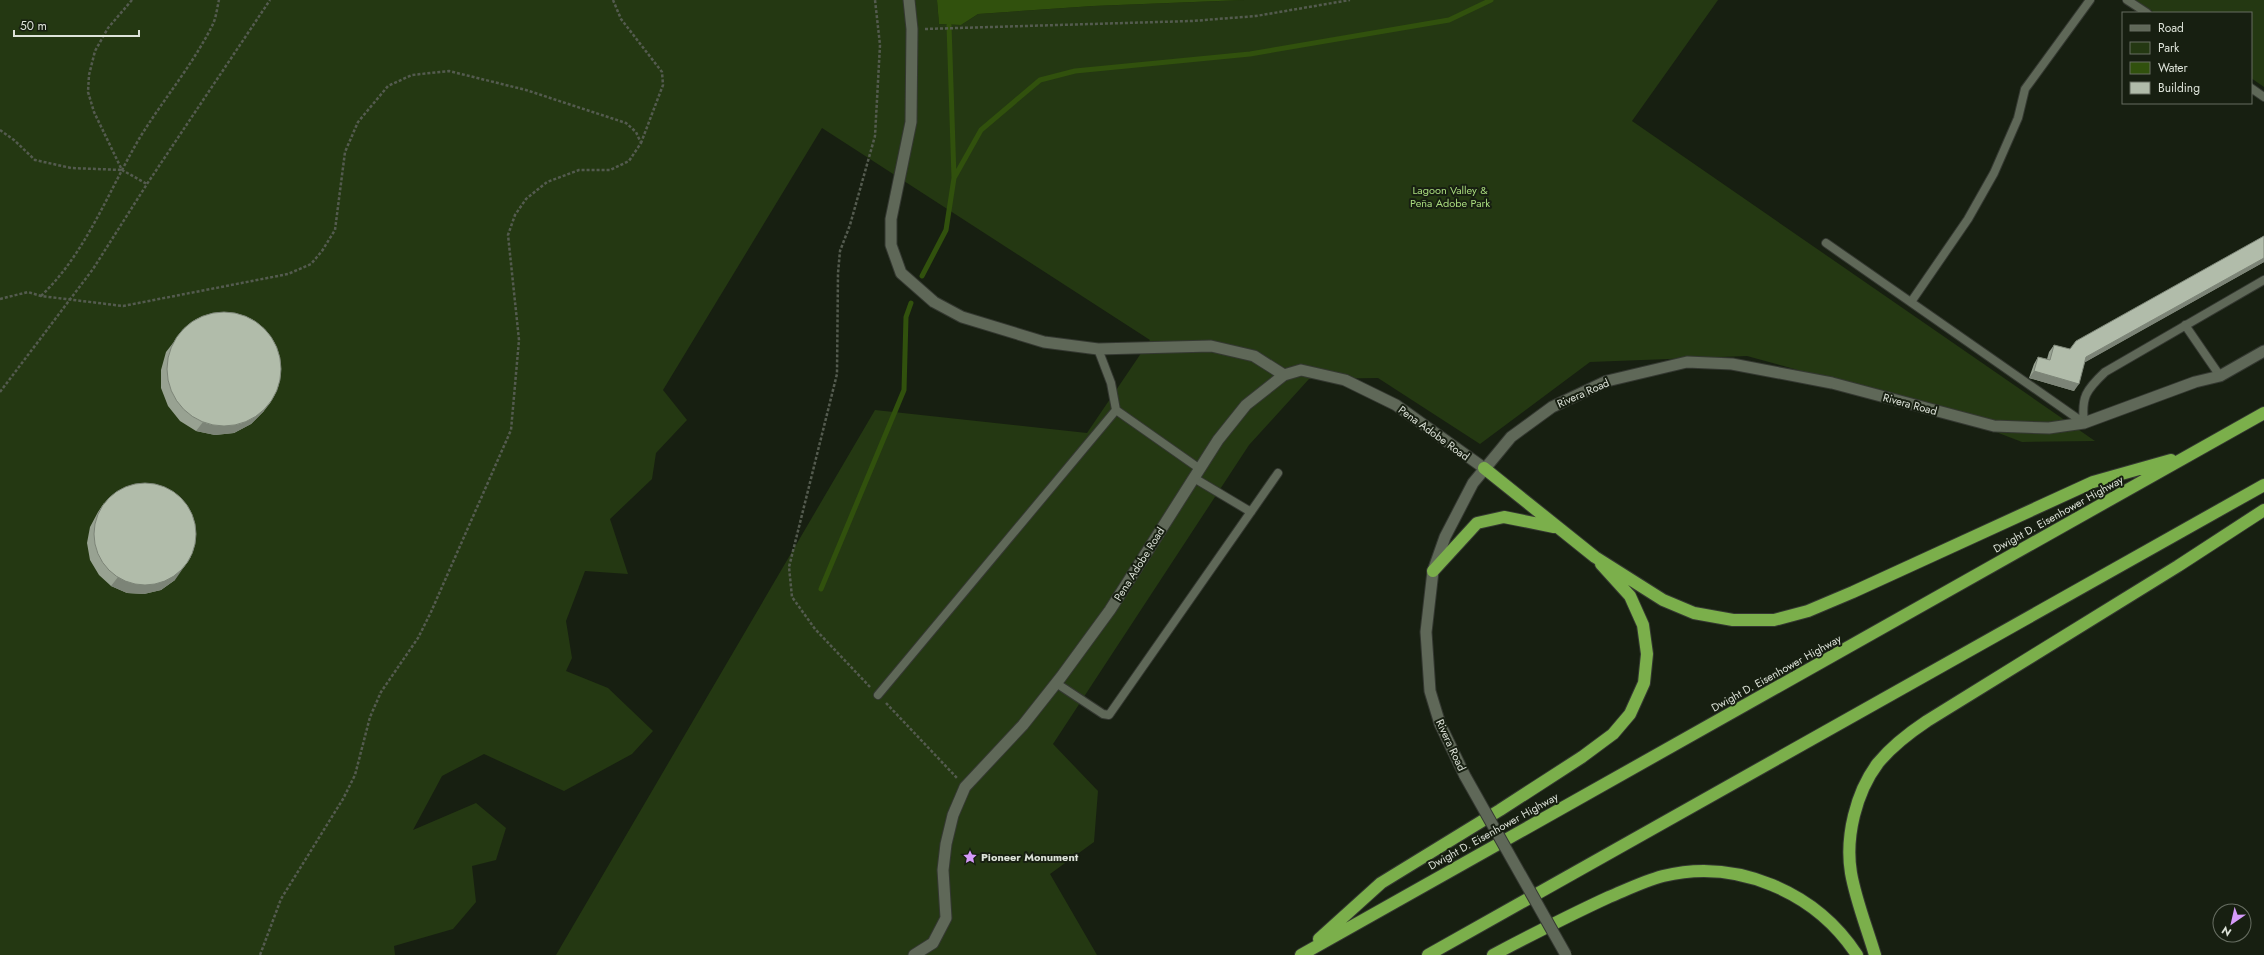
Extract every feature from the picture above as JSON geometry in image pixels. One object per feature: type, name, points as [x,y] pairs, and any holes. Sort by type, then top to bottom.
[{"type":"highway","name":"Dwight D. Eisenhower Highway","points":[[1301,955],[2264,413]]},
{"type":"highway","points":[[1484,468],[1594,557],[1663,600],[1694,613],[1733,620],[1774,620],[1808,611],[1853,592],[2092,482],[2190,455]]},
{"type":"highway","points":[[1428,955],[2264,486]]},
{"type":"highway","points":[[1875,955],[1851,872],[1850,843],[1853,817],[1865,787],[1878,763],[1900,740],[1927,721],[2184,562],[2264,510]]},
{"type":"highway","points":[[1433,570],[1477,523],[1504,517],[1557,527]]},
{"type":"highway","points":[[1301,955],[1380,883],[1500,810],[1582,757],[1613,734],[1630,714],[1644,683],[1647,654],[1643,625],[1630,596],[1594,557]]},
{"type":"highway","points":[[1493,955],[1589,906],[1632,887],[1662,876],[1686,872],[1711,872],[1741,875],[1768,883],[1790,893],[1812,906],[1832,923],[1858,955]]},
{"type":"street","points":[[909,0],[912,29],[910,122],[891,219],[891,245],[901,273],[934,302],[962,317],[1044,342],[1098,349],[1212,346],[1254,356],[1284,375]]},
{"type":"street","name":"Rivera Road","points":[[1566,955],[1465,776],[1440,724],[1430,691],[1426,632],[1433,570],[1459,506],[1484,468],[1511,437],[1552,407],[1607,381],[1687,362],[1732,364],[1832,383],[1994,426],[2049,428],[2084,423],[2195,382],[2220,376],[2264,351]]},
{"type":"street","name":"Pena Adobe Road","points":[[914,955],[933,943],[946,918],[943,870],[946,844],[953,815],[965,787],[1023,725],[1056,684],[1110,610],[1218,440],[1246,405],[1284,375],[1301,370],[1345,380],[1396,405],[1484,468]]},
{"type":"lane","points":[[1911,302],[1968,219],[1994,173],[2018,118],[2025,89],[2090,0]]},
{"type":"lane","points":[[2127,0],[2145,12]]},
{"type":"lane","points":[[2252,89],[2264,97]]},
{"type":"lane","points":[[1826,243],[2084,423]]},
{"type":"lane","points":[[2084,423],[2082,405],[2085,395],[2105,372],[2264,280]]},
{"type":"lane","points":[[2185,326],[2220,376]]},
{"type":"lane","points":[[1098,349],[1111,383],[1116,410],[1197,474],[1250,512]]},
{"type":"lane","points":[[878,695],[1116,410]]},
{"type":"lane","points":[[1056,684],[1103,714],[1109,714],[1278,472]]},
{"type":"path","points":[[122,170],[94,112],[88,86],[94,51],[108,28],[132,0]]},
{"type":"path","points":[[41,296],[56,281],[102,210],[140,138],[179,80],[213,25],[219,0]]},
{"type":"path","points":[[0,392],[93,269],[147,184],[270,0]]},
{"type":"path","points":[[260,955],[281,899],[343,799],[355,775],[370,717],[380,692],[418,638],[431,612],[511,430],[519,340],[508,235],[514,215],[526,199],[547,182],[578,170],[610,170],[629,161],[641,143],[663,85],[662,72],[621,19],[613,0]]},
{"type":"path","points":[[875,0],[880,45],[876,136],[850,225],[840,251],[838,273],[837,374],[789,567],[792,597],[815,629],[912,728],[965,787]]},
{"type":"path","points":[[938,29],[1256,16],[1350,0]]},
{"type":"path","points":[[0,299],[28,292],[41,296],[123,306],[288,274],[311,264],[322,251],[335,230],[345,152],[358,122],[388,86],[412,75],[449,71],[526,90],[626,123],[636,132],[641,143]]},
{"type":"path","points":[[0,130],[14,140],[35,160],[70,168],[122,170],[147,184]]},
{"type":"green space","name":"Lagoon Valley & Peña Adobe Park","points":[[0,0],[937,0],[939,24],[961,25],[978,14],[1093,6],[1244,0],[1718,0],[1632,121],[2095,441],[2022,442],[1928,406],[1747,356],[1590,362],[1480,444],[1378,378],[1309,379],[1249,445],[1053,744],[1098,791],[1094,842],[1050,874],[1097,955],[556,955],[875,410],[1087,433],[1150,340],[822,128],[663,390],[687,420],[656,453],[652,479],[610,519],[628,574],[585,571],[566,621],[572,658],[566,671],[608,688],[653,731],[632,754],[564,791],[484,754],[442,776],[413,830],[476,803],[506,828],[496,860],[472,866],[476,902],[453,929],[394,946],[395,955],[0,955]]},
{"type":"green space","points":[[2135,0],[2264,0],[2264,87],[2252,79],[2252,12],[2153,12]]},
{"type":"water","points":[[937,0],[1244,0],[1093,6],[978,14],[961,25],[939,24]]},
{"type":"building","points":[[2264,236],[2264,258],[2086,357],[2079,384],[2034,371],[2038,357],[2050,360],[2054,345],[2070,349],[2076,341]]},
{"type":"building","points":[[224,312],[235,313],[246,317],[264,329],[276,347],[280,358],[280,380],[276,391],[264,409],[246,421],[235,425],[224,426],[213,425],[202,421],[184,409],[172,391],[168,380],[167,369],[168,358],[172,347],[184,329],[202,317],[213,313]]},
{"type":"building","points":[[145,483],[165,487],[181,498],[192,514],[196,534],[192,554],[181,570],[165,581],[145,585],[125,581],[109,570],[98,554],[94,534],[98,514],[109,498],[125,487]]},
{"type":"waterway","points":[[922,276],[946,230],[954,178],[981,130],[1040,80],[1075,71],[1250,54],[1449,20],[1491,0]]},
{"type":"waterway","points":[[949,25],[954,178]]},
{"type":"waterway","points":[[821,589],[904,390],[906,317],[911,303]]},
{"type":"place","name":"Pioneer Monument","points":[[970,857]]}]
